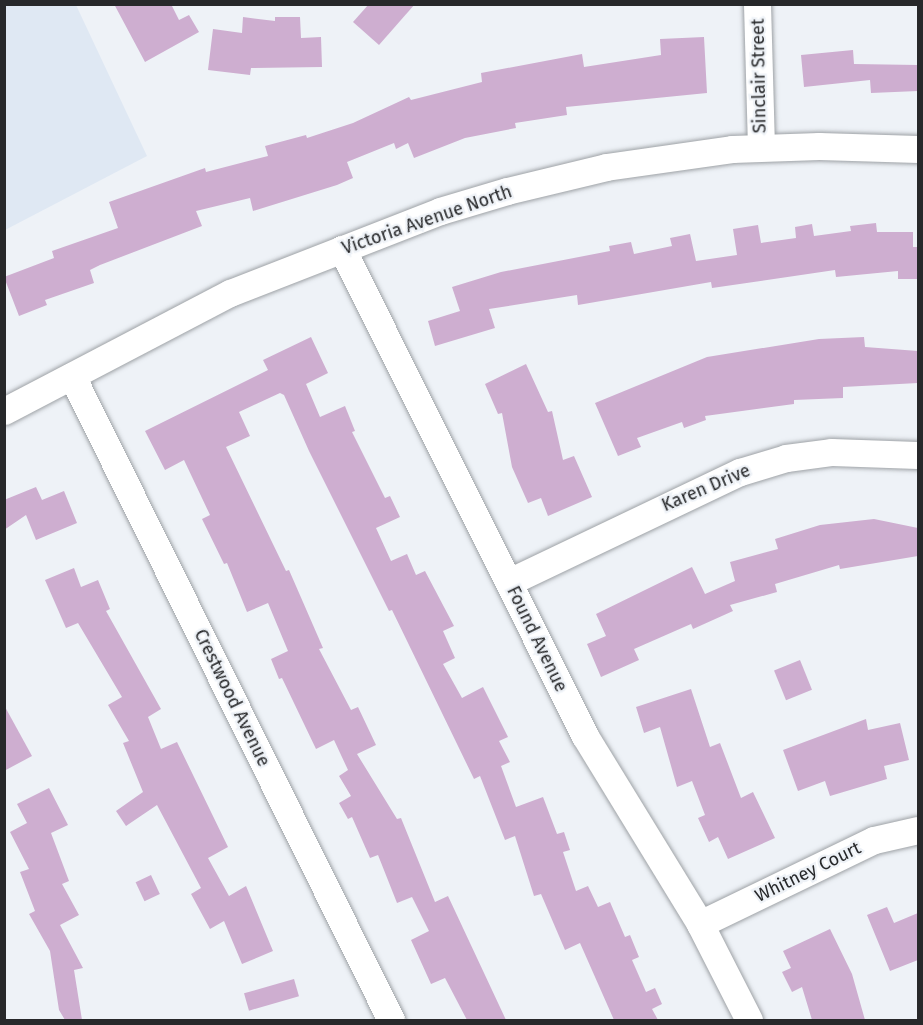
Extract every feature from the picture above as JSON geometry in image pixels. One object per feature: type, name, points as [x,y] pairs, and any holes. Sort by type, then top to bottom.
[{"type":"street","name":"Sinclair Street","points":[[757,4],[760,147]]},
{"type":"street","name":"Victoria Avenue North","points":[[4,411],[230,293],[342,249],[507,190],[606,167],[760,147],[918,149]]},
{"type":"street","name":"Found Avenue","points":[[342,249],[595,754],[700,924],[749,1020]]},
{"type":"street","name":"Crestwood Avenue","points":[[72,376],[391,1020]]},
{"type":"street","name":"Karen Drive","points":[[509,582],[696,489],[740,472],[786,458],[831,452],[918,455]]},
{"type":"street","name":"Whitney Court","points":[[700,924],[874,840],[918,830]]},
{"type":"shaded area","points":[[5,4],[76,5],[147,156],[5,230]]},
{"type":"building","points":[[114,4],[171,4],[179,20],[189,15],[199,32],[145,62]]},
{"type":"building","points":[[369,4],[415,4],[379,45],[353,22]]},
{"type":"building","points":[[243,17],[275,21],[275,17],[300,17],[301,38],[321,37],[322,67],[251,68],[250,75],[208,70],[213,29],[242,33]]},
{"type":"building","points":[[704,37],[707,93],[566,107],[567,115],[515,123],[516,128],[465,138],[414,158],[408,143],[396,149],[394,143],[347,162],[353,178],[337,185],[253,211],[250,198],[196,211],[202,226],[100,265],[90,270],[94,283],[45,300],[47,305],[19,316],[4,277],[54,258],[52,251],[118,228],[109,202],[205,168],[206,172],[268,156],[265,146],[306,135],[307,138],[353,123],[409,97],[411,100],[482,82],[481,73],[582,54],[584,67],[661,55],[660,39]]},
{"type":"building","points":[[853,50],[854,64],[918,65],[918,91],[871,93],[870,80],[804,87],[801,55]]},
{"type":"building","points":[[876,223],[877,232],[913,232],[913,247],[918,247],[918,279],[898,279],[898,271],[836,277],[835,270],[712,288],[711,282],[578,305],[577,295],[489,309],[495,328],[435,346],[428,321],[460,311],[452,287],[501,272],[610,251],[609,246],[631,242],[634,254],[672,246],[670,238],[690,234],[696,261],[737,255],[733,229],[758,225],[761,243],[796,238],[795,227],[812,224],[814,236],[851,231],[850,226]]},
{"type":"building","points":[[311,337],[328,373],[306,384],[320,417],[345,406],[355,431],[352,432],[385,498],[390,496],[400,517],[376,528],[391,561],[407,554],[416,575],[425,571],[454,626],[443,631],[455,658],[443,664],[462,698],[483,687],[508,737],[499,741],[510,762],[501,766],[516,807],[543,797],[557,834],[564,832],[570,850],[563,852],[576,891],[588,886],[598,907],[610,902],[625,937],[630,935],[639,957],[632,960],[646,992],[655,988],[662,1004],[652,1009],[658,1020],[614,1020],[580,943],[565,950],[541,894],[534,896],[515,836],[505,840],[480,776],[474,779],[392,610],[389,611],[309,451],[284,395],[280,393],[239,412],[250,436],[226,447],[286,571],[289,570],[323,648],[319,649],[351,710],[358,707],[376,745],[357,754],[397,819],[401,818],[435,902],[448,896],[506,1020],[467,1020],[445,978],[431,984],[411,940],[429,931],[412,897],[397,903],[378,855],[370,858],[352,817],[348,819],[339,803],[351,796],[339,776],[348,770],[334,740],[316,749],[282,678],[279,679],[271,659],[288,651],[268,603],[247,612],[227,563],[224,564],[202,519],[210,515],[184,460],[165,470],[145,431],[268,370],[263,360]]},
{"type":"building","points":[[864,337],[865,347],[918,351],[918,383],[843,387],[843,398],[794,400],[794,404],[705,416],[706,420],[684,428],[682,422],[637,438],[641,447],[618,456],[595,403],[707,357],[819,339]]},
{"type":"building","points":[[526,364],[548,412],[552,411],[563,460],[574,456],[592,497],[548,516],[541,498],[528,503],[512,467],[502,413],[498,414],[485,384]]},
{"type":"building","points":[[36,487],[42,500],[64,491],[77,523],[36,540],[26,515],[4,530],[4,500]]},
{"type":"building","points":[[874,519],[918,528],[918,556],[840,569],[839,565],[775,584],[777,592],[730,605],[733,611],[693,629],[691,624],[634,649],[639,660],[601,677],[587,644],[606,636],[596,614],[692,567],[705,594],[735,581],[730,562],[778,549],[775,539],[820,525]]},
{"type":"building","points":[[74,568],[81,587],[98,580],[110,609],[106,611],[161,709],[148,717],[161,749],[177,742],[228,847],[208,858],[229,896],[246,886],[273,951],[242,964],[224,921],[210,929],[191,894],[201,888],[157,805],[126,826],[116,811],[143,792],[123,743],[129,741],[108,705],[122,697],[78,623],[66,628],[45,580]]},
{"type":"building","points":[[800,660],[812,690],[786,700],[774,670]]},
{"type":"building","points":[[691,689],[710,747],[720,743],[741,798],[753,792],[775,838],[728,859],[718,837],[709,842],[698,818],[705,815],[692,781],[677,787],[660,727],[644,733],[636,707]]},
{"type":"building","points":[[4,705],[32,756],[4,771]]},
{"type":"building","points":[[866,719],[868,730],[900,723],[909,760],[884,766],[887,779],[830,796],[825,781],[798,791],[783,750]]},
{"type":"building","points":[[49,788],[68,825],[51,833],[69,881],[62,884],[79,915],[60,925],[83,968],[74,970],[82,1020],[65,1020],[59,1010],[50,951],[29,914],[35,911],[20,872],[29,869],[10,832],[27,823],[17,804]]},
{"type":"building","points":[[151,875],[160,894],[144,901],[136,882]]},
{"type":"building","points":[[887,907],[894,923],[918,913],[918,960],[890,971],[867,915]]},
{"type":"building","points":[[830,929],[852,974],[865,1020],[812,1020],[802,987],[792,992],[782,972],[791,968],[783,951]]},
{"type":"building","points":[[294,979],[299,996],[249,1011],[244,993]]}]
